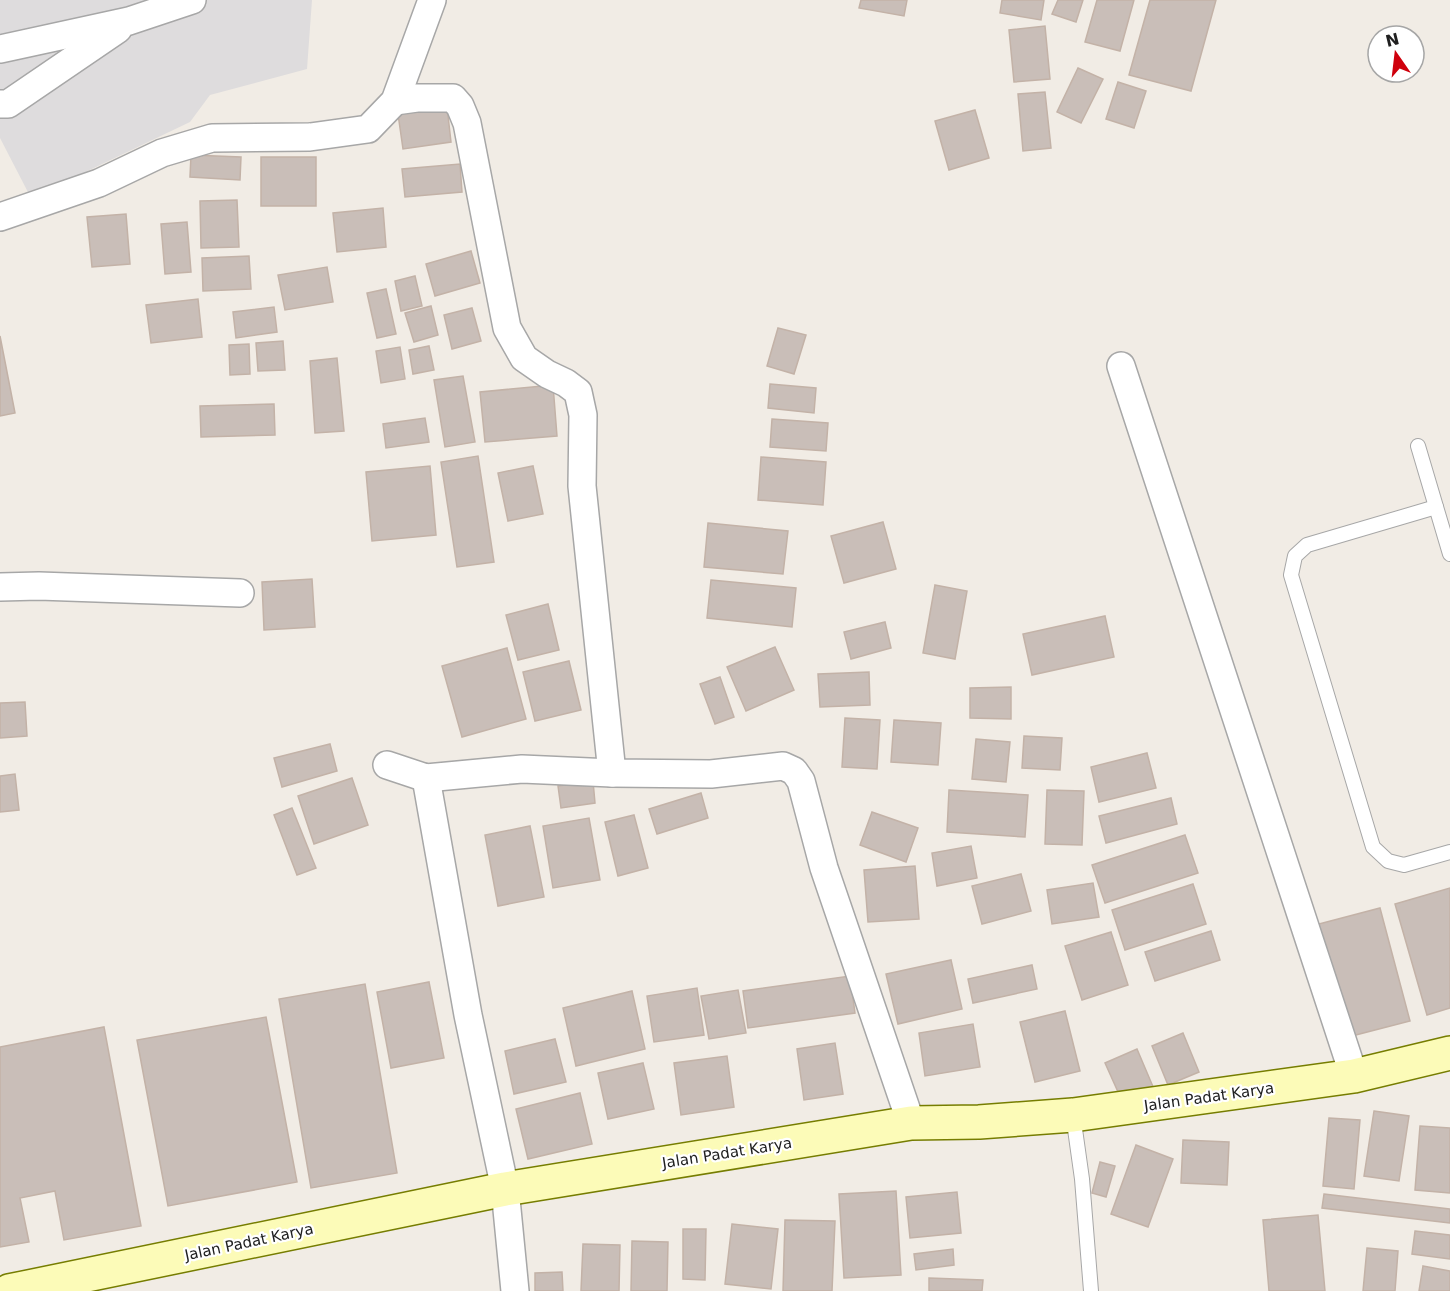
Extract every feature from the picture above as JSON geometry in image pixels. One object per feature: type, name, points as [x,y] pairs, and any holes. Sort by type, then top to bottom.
[{"type":"street","points":[[0,49],[129,21],[192,0]]},
{"type":"street","points":[[0,217],[99,183],[162,153],[212,138],[310,137],[368,129],[395,101],[432,0]]},
{"type":"street","points":[[0,104],[8,104],[129,21]]},
{"type":"street","points":[[395,101],[417,98],[453,98],[460,106],[470,139],[507,328],[524,358],[547,375],[566,383],[578,392],[583,415],[582,486],[612,773]]},
{"type":"street","points":[[1121,366],[1354,1076]]},
{"type":"street","points":[[0,587],[39,586],[240,592]]},
{"type":"street","points":[[387,765],[426,778],[522,769],[711,774],[783,766],[794,771],[801,781],[824,868],[911,1124]]},
{"type":"street","points":[[426,778],[468,1015],[505,1189],[514,1291]]},
{"type":"street","name":"Jalan Padat Karya","points":[[9,1291],[505,1189],[911,1124],[1073,1115],[1354,1076],[1450,1053]]},
{"type":"lane","points":[[1418,446],[1450,554]]},
{"type":"lane","points":[[1436,507],[1307,545],[1295,556],[1291,575],[1373,847],[1388,861],[1404,865],[1450,852]]},
{"type":"lane","points":[[1073,1115],[1083,1179],[1091,1291]]},
{"type":"shaded area","points":[[0,0],[312,0],[307,69],[210,95],[190,122],[31,198],[0,138]]},
{"type":"building","points":[[861,0],[907,0],[904,16],[859,8]]},
{"type":"building","points":[[1002,0],[1044,0],[1041,20],[1000,13]]},
{"type":"building","points":[[1058,0],[1083,0],[1076,22],[1052,14]]},
{"type":"building","points":[[1097,0],[1134,0],[1120,51],[1085,42]]},
{"type":"building","points":[[1150,0],[1216,0],[1191,91],[1129,75]]},
{"type":"building","points":[[1045,26],[1050,79],[1014,82],[1009,30]]},
{"type":"building","points":[[1078,68],[1103,79],[1081,123],[1057,112]]},
{"type":"building","points":[[1118,82],[1146,91],[1134,128],[1106,119]]},
{"type":"building","points":[[1045,92],[1051,148],[1023,151],[1018,94]]},
{"type":"building","points":[[447,107],[451,142],[403,149],[398,114]]},
{"type":"building","points":[[975,110],[989,158],[949,170],[935,121]]},
{"type":"building","points":[[191,155],[241,157],[240,180],[190,177]]},
{"type":"building","points":[[261,157],[316,157],[316,206],[261,206]]},
{"type":"building","points":[[460,164],[462,192],[405,197],[402,169]]},
{"type":"building","points":[[237,200],[239,247],[201,248],[200,201]]},
{"type":"building","points":[[383,208],[386,247],[337,252],[333,213]]},
{"type":"building","points":[[126,214],[130,264],[92,267],[87,217]]},
{"type":"building","points":[[187,222],[191,272],[165,274],[161,224]]},
{"type":"building","points":[[471,251],[480,283],[435,296],[426,264]]},
{"type":"building","points":[[249,256],[251,289],[203,291],[202,258]]},
{"type":"building","points":[[327,267],[333,302],[285,310],[278,275]]},
{"type":"building","points":[[415,276],[422,306],[401,311],[395,281]]},
{"type":"building","points":[[386,289],[396,334],[377,338],[367,293]]},
{"type":"building","points":[[198,299],[202,337],[151,343],[146,305]]},
{"type":"building","points":[[431,306],[438,335],[414,342],[405,313]]},
{"type":"building","points":[[274,307],[277,332],[236,338],[233,312]]},
{"type":"building","points":[[472,308],[481,341],[452,349],[444,315]]},
{"type":"building","points":[[778,328],[806,335],[794,374],[767,366]]},
{"type":"building","points":[[0,336],[15,413],[0,416]]},
{"type":"building","points":[[283,341],[285,370],[258,371],[256,343]]},
{"type":"building","points":[[249,344],[250,374],[230,375],[229,345]]},
{"type":"building","points":[[429,346],[434,370],[413,374],[409,350]]},
{"type":"building","points":[[400,347],[405,379],[381,383],[376,351]]},
{"type":"building","points":[[337,358],[344,431],[315,433],[310,361]]},
{"type":"building","points":[[463,376],[475,442],[445,447],[434,380]]},
{"type":"building","points":[[770,384],[816,388],[814,413],[768,408]]},
{"type":"building","points":[[553,385],[557,436],[485,442],[480,392]]},
{"type":"building","points":[[274,404],[275,435],[201,437],[200,406]]},
{"type":"building","points":[[425,418],[429,442],[386,448],[383,424]]},
{"type":"building","points":[[772,419],[828,423],[826,451],[770,447]]},
{"type":"building","points":[[478,456],[494,562],[457,567],[441,462]]},
{"type":"building","points":[[761,457],[826,462],[823,505],[758,500]]},
{"type":"building","points":[[430,466],[436,535],[372,541],[366,472]]},
{"type":"building","points":[[533,466],[543,514],[508,521],[498,473]]},
{"type":"building","points":[[883,522],[896,569],[844,583],[831,536]]},
{"type":"building","points":[[708,523],[788,531],[783,574],[704,567]]},
{"type":"building","points":[[312,579],[315,627],[264,630],[262,582]]},
{"type":"building","points":[[711,580],[796,588],[792,627],[707,618]]},
{"type":"building","points":[[935,585],[967,591],[955,659],[923,653]]},
{"type":"building","points":[[548,604],[559,650],[518,660],[506,615]]},
{"type":"building","points":[[1105,616],[1114,657],[1032,675],[1023,634]]},
{"type":"building","points":[[885,622],[891,648],[851,659],[844,632]]},
{"type":"building","points":[[775,647],[794,690],[746,711],[727,667]]},
{"type":"building","points":[[507,648],[526,719],[462,737],[442,666]]},
{"type":"building","points":[[569,661],[581,710],[535,721],[523,672]]},
{"type":"building","points":[[869,672],[870,705],[820,707],[818,674]]},
{"type":"building","points":[[720,677],[734,717],[715,724],[700,684]]},
{"type":"building","points":[[1011,687],[1011,719],[970,718],[970,688]]},
{"type":"building","points":[[25,702],[27,736],[0,738],[0,703]]},
{"type":"building","points":[[845,718],[880,720],[877,769],[842,767]]},
{"type":"building","points":[[894,720],[941,723],[938,765],[891,762]]},
{"type":"building","points":[[1024,736],[1062,738],[1060,770],[1022,768]]},
{"type":"building","points":[[976,739],[1010,742],[1006,782],[972,779]]},
{"type":"building","points":[[330,744],[337,771],[282,787],[274,758]]},
{"type":"building","points":[[1147,753],[1156,788],[1099,802],[1091,767]]},
{"type":"building","points":[[15,774],[19,810],[0,812],[0,776]]},
{"type":"building","points":[[352,778],[368,825],[314,844],[298,796]]},
{"type":"building","points":[[593,781],[595,803],[561,808],[558,786]]},
{"type":"building","points":[[949,790],[1028,795],[1025,837],[947,832]]},
{"type":"building","points":[[1047,790],[1084,791],[1082,845],[1045,844]]},
{"type":"building","points":[[701,793],[708,818],[657,834],[649,809]]},
{"type":"building","points":[[1171,798],[1177,824],[1106,843],[1099,816]]},
{"type":"building","points":[[292,808],[316,868],[297,875],[274,815]]},
{"type":"building","points":[[872,812],[918,828],[906,862],[860,845]]},
{"type":"building","points":[[634,815],[648,868],[618,876],[605,822]]},
{"type":"building","points":[[589,818],[600,880],[553,888],[543,826]]},
{"type":"building","points":[[530,826],[544,897],[498,906],[485,835]]},
{"type":"building","points":[[1185,835],[1198,873],[1105,903],[1092,865]]},
{"type":"building","points":[[971,846],[977,878],[937,886],[932,853]]},
{"type":"building","points":[[915,866],[919,919],[868,922],[864,870]]},
{"type":"building","points":[[1021,874],[1031,911],[982,924],[972,886]]},
{"type":"building","points":[[1093,883],[1099,917],[1052,924],[1047,890]]},
{"type":"building","points":[[1193,884],[1206,924],[1125,950],[1112,910]]},
{"type":"building","points":[[1450,888],[1450,1008],[1427,1015],[1395,904]]},
{"type":"building","points":[[1380,908],[1410,1021],[1344,1038],[1315,925]]},
{"type":"building","points":[[1211,931],[1220,960],[1155,981],[1145,952]]},
{"type":"building","points":[[1111,932],[1128,985],[1082,1000],[1065,946]]},
{"type":"building","points":[[951,960],[962,1009],[898,1024],[886,974]]},
{"type":"building","points":[[1032,965],[1037,989],[973,1003],[968,979]]},
{"type":"building","points":[[850,976],[855,1013],[748,1028],[743,991]]},
{"type":"building","points":[[429,982],[444,1058],[391,1068],[377,992]]},
{"type":"building","points":[[365,984],[397,1173],[311,1188],[279,999]]},
{"type":"building","points":[[697,988],[704,1035],[654,1042],[647,996]]},
{"type":"building","points":[[738,990],[746,1033],[709,1039],[701,996]]},
{"type":"building","points":[[632,991],[645,1049],[576,1066],[563,1008]]},
{"type":"building","points":[[1065,1011],[1080,1071],[1035,1082],[1020,1022]]},
{"type":"building","points":[[266,1017],[297,1182],[168,1206],[137,1040]]},
{"type":"building","points":[[973,1024],[980,1067],[925,1076],[919,1033]]},
{"type":"building","points":[[104,1027],[141,1226],[64,1240],[55,1191],[20,1198],[29,1242],[0,1247],[0,1047]]},
{"type":"building","points":[[1183,1033],[1199,1072],[1168,1085],[1152,1046]]},
{"type":"building","points":[[555,1039],[566,1082],[514,1094],[505,1051]]},
{"type":"building","points":[[835,1043],[843,1094],[804,1100],[797,1049]]},
{"type":"building","points":[[1137,1049],[1154,1089],[1123,1103],[1105,1063]]},
{"type":"building","points":[[727,1056],[734,1107],[681,1115],[674,1063]]},
{"type":"building","points":[[643,1063],[654,1109],[608,1119],[598,1073]]},
{"type":"building","points":[[580,1093],[592,1144],[528,1159],[516,1109]]},
{"type":"building","points":[[1374,1111],[1409,1116],[1399,1181],[1364,1176]]},
{"type":"building","points":[[1329,1118],[1360,1120],[1354,1189],[1323,1186]]},
{"type":"building","points":[[1420,1126],[1450,1128],[1450,1193],[1415,1190]]},
{"type":"building","points":[[1183,1140],[1229,1142],[1227,1185],[1181,1183]]},
{"type":"building","points":[[1136,1145],[1173,1159],[1148,1227],[1111,1214]]},
{"type":"building","points":[[1100,1162],[1115,1166],[1106,1197],[1092,1193]]},
{"type":"building","points":[[896,1191],[901,1275],[844,1278],[839,1194]]},
{"type":"building","points":[[957,1192],[961,1233],[910,1238],[906,1197]]},
{"type":"building","points":[[1324,1194],[1450,1209],[1450,1223],[1322,1208]]},
{"type":"building","points":[[1318,1215],[1325,1291],[1269,1291],[1263,1220]]},
{"type":"building","points":[[785,1220],[835,1221],[832,1291],[783,1291]]},
{"type":"building","points":[[732,1224],[778,1229],[771,1289],[725,1284]]},
{"type":"building","points":[[683,1229],[706,1229],[705,1280],[683,1279]]},
{"type":"building","points":[[1415,1231],[1450,1235],[1450,1259],[1412,1254]]},
{"type":"building","points":[[632,1241],[668,1242],[667,1291],[631,1291]]},
{"type":"building","points":[[583,1244],[620,1245],[619,1291],[581,1291]]},
{"type":"building","points":[[1367,1248],[1398,1251],[1395,1291],[1363,1291]]},
{"type":"building","points":[[953,1249],[954,1265],[916,1270],[914,1254]]},
{"type":"building","points":[[1423,1266],[1450,1271],[1450,1291],[1419,1291]]},
{"type":"building","points":[[562,1272],[563,1291],[535,1291],[535,1273]]},
{"type":"building","points":[[929,1278],[983,1280],[982,1291],[929,1291]]}]
